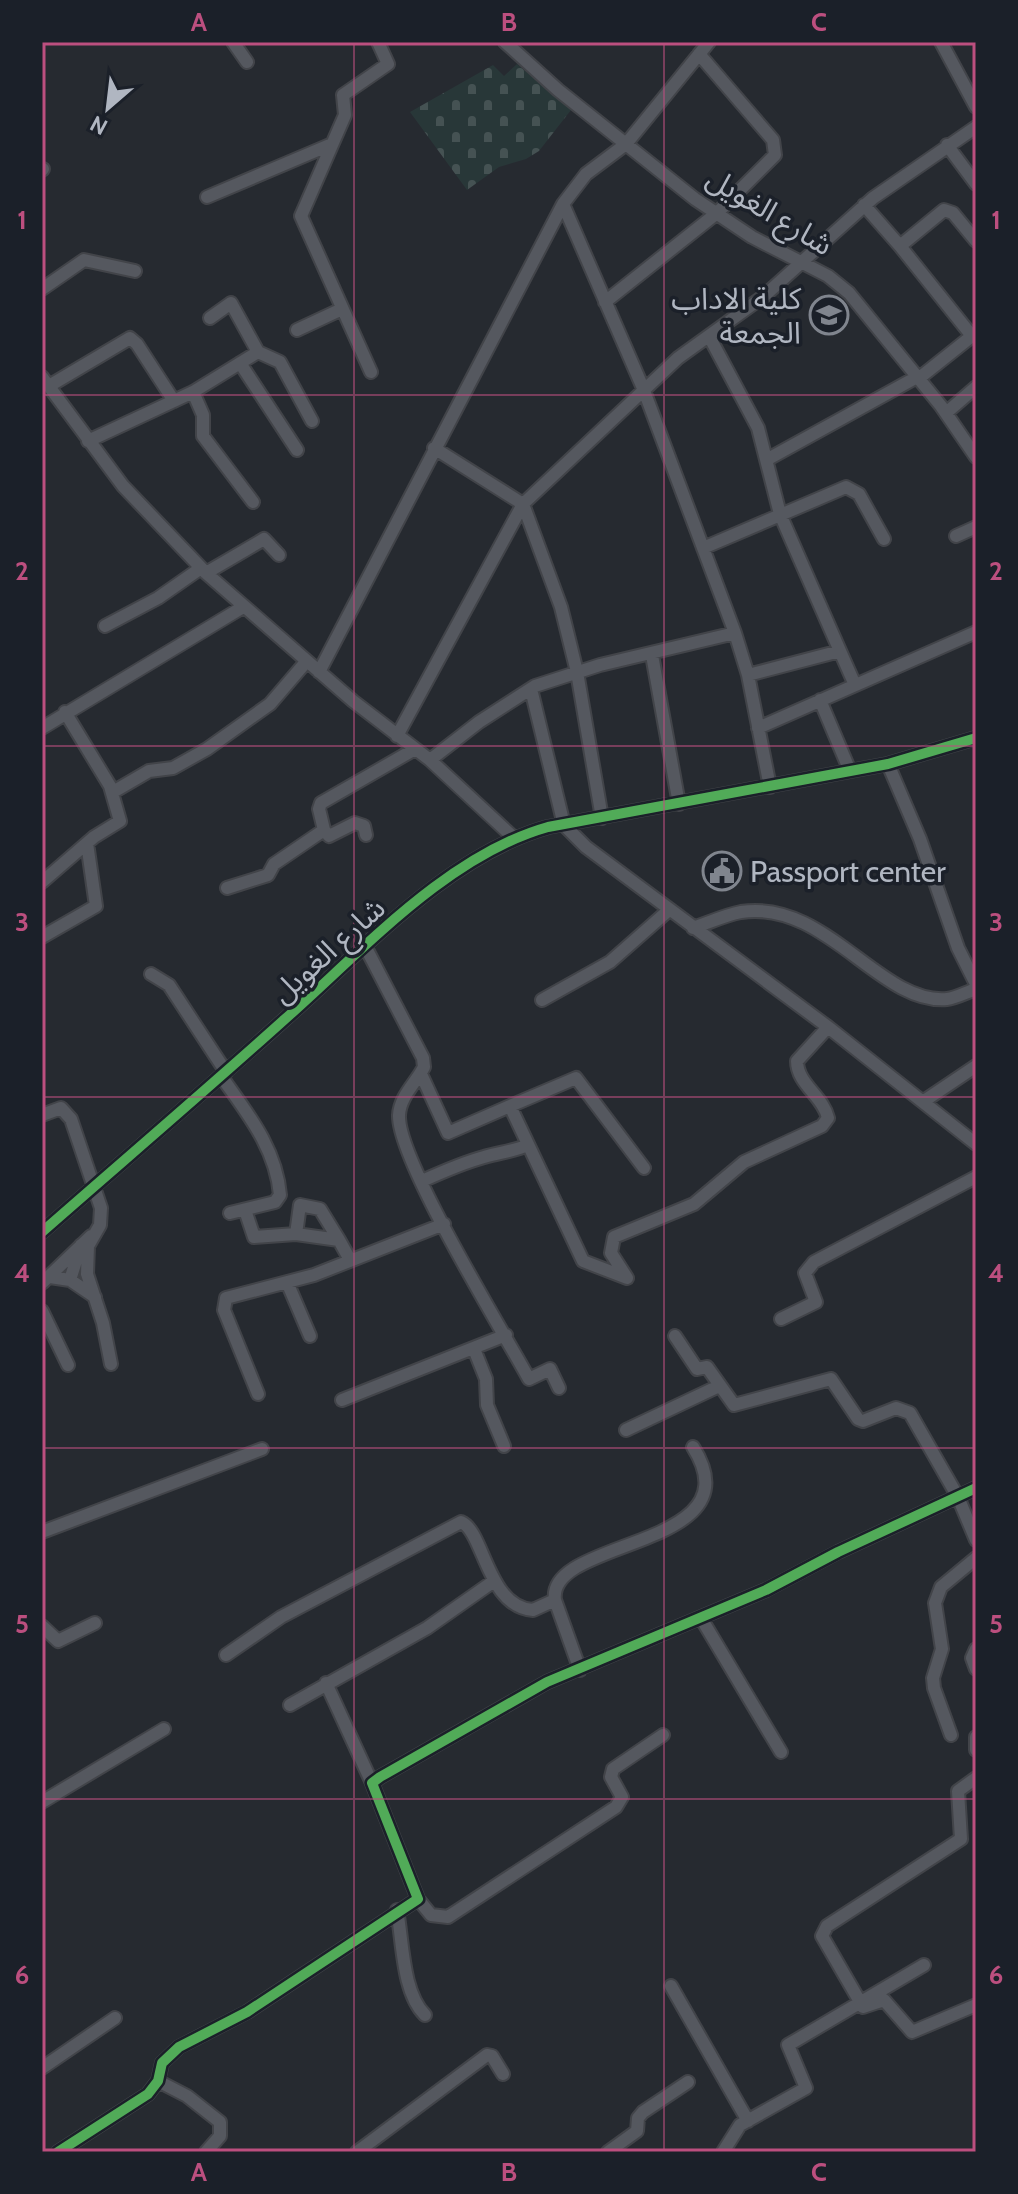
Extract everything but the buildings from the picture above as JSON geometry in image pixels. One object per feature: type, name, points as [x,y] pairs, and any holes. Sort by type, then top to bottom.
[{"type":"street","points":[[233,42],[247,62]]},
{"type":"street","points":[[371,372],[301,216],[345,115],[343,95],[388,64],[378,42]]},
{"type":"street","name":"شارع الغويل","points":[[505,42],[626,144],[717,213],[752,237],[803,262],[849,293],[946,413],[976,457]]},
{"type":"street","points":[[319,672],[563,204],[586,174],[626,144],[709,42]]},
{"type":"street","points":[[941,42],[976,107]]},
{"type":"street","points":[[605,302],[717,213],[771,161],[775,147],[773,140],[699,54]]},
{"type":"street","points":[[397,736],[523,504],[678,358],[710,338],[803,262],[864,205],[976,127]]},
{"type":"street","points":[[207,197],[332,144]]},
{"type":"street","points":[[947,145],[976,184]]},
{"type":"street","points":[[563,204],[643,388],[735,633],[748,675],[770,787]]},
{"type":"street","points":[[768,459],[918,378],[974,338],[864,205]]},
{"type":"street","points":[[900,246],[944,210],[953,213],[976,241]]},
{"type":"street","points":[[42,289],[84,260],[135,271]]},
{"type":"street","points":[[210,318],[231,303],[258,352],[280,362],[312,421]]},
{"type":"street","points":[[297,330],[342,309]]},
{"type":"street","points":[[174,401],[130,338],[45,382],[123,486],[204,571],[306,662],[430,760],[513,837]]},
{"type":"street","points":[[710,338],[748,404],[768,459],[780,514],[855,685]]},
{"type":"street","points":[[88,441],[193,392],[258,352]]},
{"type":"street","points":[[240,363],[297,450]]},
{"type":"street","points":[[946,413],[976,387]]},
{"type":"street","points":[[193,392],[203,415],[203,436],[253,502]]},
{"type":"street","points":[[434,448],[523,504],[561,607],[577,672],[602,818]]},
{"type":"street","points":[[703,548],[846,487],[859,494],[884,539]]},
{"type":"street","points":[[956,536],[976,527]]},
{"type":"street","points":[[105,626],[264,539],[279,555]]},
{"type":"street","points":[[42,728],[243,607]]},
{"type":"street","points":[[758,728],[976,632]]},
{"type":"street","points":[[430,760],[479,722],[531,689],[577,672],[735,633]]},
{"type":"street","points":[[748,675],[823,659],[840,651]]},
{"type":"street","points":[[652,655],[679,804]]},
{"type":"street","points":[[113,792],[149,771],[173,768],[207,749],[270,704],[306,662]]},
{"type":"street","points":[[531,689],[564,825],[586,847],[828,1027],[976,1144]]},
{"type":"street","points":[[820,700],[850,771]]},
{"type":"street","points":[[42,882],[87,843],[119,824],[113,792],[65,712]]},
{"type":"street","name":"شارع الغويل","points":[[42,1232],[366,948],[474,859],[513,837],[888,764],[975,742]]},
{"type":"street","points":[[366,835],[364,826],[355,823],[329,836],[324,830],[319,809],[321,803],[415,749]]},
{"type":"street","points":[[693,928],[741,912],[795,918],[855,953],[907,991],[948,999],[976,987],[958,948],[920,839],[888,764]]},
{"type":"street","points":[[227,888],[268,875],[274,864],[324,830]]},
{"type":"street","points":[[42,937],[96,906],[87,843]]},
{"type":"street","points":[[542,1000],[610,962],[669,910]]},
{"type":"street","points":[[366,948],[423,1058],[421,1074],[408,1091],[399,1115],[422,1181],[529,1379],[550,1369],[559,1388]]},
{"type":"street","points":[[151,974],[169,985],[266,1144],[278,1173],[280,1195],[275,1202],[230,1213]]},
{"type":"street","points":[[510,1106],[583,1261],[627,1278],[611,1253],[614,1237],[694,1204],[744,1162],[822,1126],[828,1118],[826,1110],[803,1080],[797,1061],[828,1027]]},
{"type":"street","points":[[924,1101],[976,1066]]},
{"type":"street","points":[[421,1074],[448,1133],[576,1078],[644,1168]]},
{"type":"street","points":[[42,1115],[61,1108],[71,1119],[102,1219],[88,1246],[87,1262],[111,1364]]},
{"type":"street","points":[[422,1181],[463,1163],[495,1153],[509,1154],[528,1145]]},
{"type":"street","points":[[781,1319],[816,1302],[805,1273],[814,1262],[976,1177]]},
{"type":"street","points":[[280,1195],[300,1205],[320,1209],[349,1258]]},
{"type":"street","points":[[296,1234],[300,1205]]},
{"type":"street","points":[[245,1210],[254,1237],[296,1234],[339,1240]]},
{"type":"street","points":[[258,1394],[224,1310],[224,1302],[229,1296],[326,1270],[349,1258],[444,1224]]},
{"type":"street","points":[[46,1280],[97,1231]]},
{"type":"street","points":[[70,1280],[82,1245]]},
{"type":"street","points":[[46,1280],[70,1280],[95,1297]]},
{"type":"street","points":[[287,1282],[310,1336]]},
{"type":"street","points":[[42,1311],[68,1365]]},
{"type":"street","points":[[342,1400],[506,1335]]},
{"type":"street","points":[[675,1336],[697,1369],[707,1367],[730,1403],[738,1406],[831,1379],[858,1419],[863,1421],[902,1409],[910,1413],[958,1497],[976,1540]]},
{"type":"street","points":[[474,1349],[486,1379],[487,1405],[504,1446]]},
{"type":"street","points":[[626,1430],[719,1386]]},
{"type":"street","points":[[580,1670],[555,1600],[555,1590],[565,1578],[589,1562],[686,1519],[702,1505],[707,1485],[704,1464],[693,1447]]},
{"type":"street","points":[[42,1532],[262,1449]]},
{"type":"street","points":[[372,1783],[547,1682],[701,1618],[976,1488]]},
{"type":"street","points":[[226,1655],[281,1617],[461,1522],[471,1531],[494,1581],[528,1611],[544,1608],[555,1600]]},
{"type":"street","points":[[951,1735],[934,1688],[933,1678],[942,1649],[935,1603],[941,1587],[976,1558]]},
{"type":"street","points":[[290,1705],[427,1628],[494,1581]]},
{"type":"street","points":[[701,1618],[781,1752]]},
{"type":"street","points":[[42,1626],[58,1641],[95,1623]]},
{"type":"street","points":[[976,1649],[972,1658],[976,1669]]},
{"type":"street","points":[[326,1683],[372,1783],[418,1899],[431,1915],[448,1917],[616,1807],[622,1797],[611,1777],[613,1769],[663,1735]]},
{"type":"street","points":[[42,1802],[164,1729]]},
{"type":"street","points":[[976,1737],[976,1750]]},
{"type":"street","points":[[976,1778],[958,1791],[969,1832],[823,1931],[823,1940],[860,2003],[868,2008],[884,2000],[915,2033],[976,2005]]},
{"type":"street","points":[[58,2152],[137,2103],[158,2081],[162,2063],[179,2047],[247,2012],[397,1910],[418,1899]]},
{"type":"street","points":[[397,1910],[411,1990],[415,2003],[425,2015]]},
{"type":"street","points":[[723,2152],[738,2128],[806,2088],[788,2045],[924,1965]]},
{"type":"street","points":[[671,1986],[748,2121]]},
{"type":"street","points":[[42,2068],[115,2018]]},
{"type":"street","points":[[357,2152],[487,2055],[492,2056],[503,2074]]},
{"type":"street","points":[[158,2081],[187,2096],[220,2122],[220,2136],[206,2152]]},
{"type":"street","points":[[608,2152],[637,2131],[638,2118],[643,2112],[688,2082]]},
{"type":"green space","points":[[517,64],[571,110],[539,151],[526,159],[499,167],[467,190],[410,112],[493,65],[504,76]]},
{"type":"cycle path","points":[[42,1232],[408,908],[441,882],[511,840],[548,827],[888,764],[976,738]]},
{"type":"cycle path","points":[[58,2152],[148,2094],[158,2081],[162,2063],[179,2047],[247,2012],[418,1899],[372,1783],[380,1777],[547,1682],[766,1590],[838,1552],[976,1488]]},
{"type":"place","name":"كلية اﻻداب الجمعة","points":[[829,315]]},
{"type":"place","name":"Passport center","points":[[722,871]]}]
